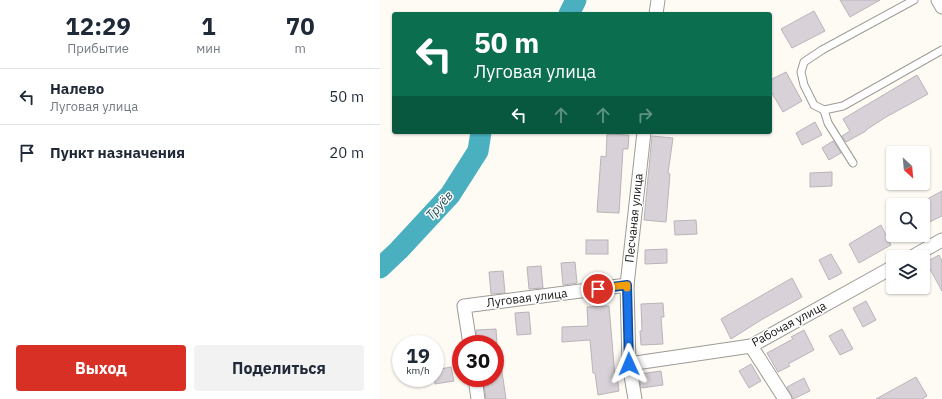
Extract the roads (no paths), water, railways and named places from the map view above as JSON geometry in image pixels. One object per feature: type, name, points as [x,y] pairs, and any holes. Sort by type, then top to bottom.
[{"type":"street","points":[[656,12],[658,0]]},
{"type":"street","points":[[938,0],[942,7]]},
{"type":"street","name":"Песчаная улица","points":[[635,399],[629,364],[627,285],[644,134]]},
{"type":"street","points":[[924,250],[942,240]]},
{"type":"street","name":"Рабочая улица","points":[[629,364],[751,346],[886,271]]},
{"type":"street","name":"Луговая улица","points":[[469,335],[464,306],[627,285]]},
{"type":"street","points":[[751,346],[784,399]]},
{"type":"street","points":[[476,387],[478,399]]},
{"type":"lane","points":[[914,0],[822,50],[804,62],[801,72],[804,85],[814,105],[824,110],[843,106],[942,50]]},
{"type":"lane","points":[[824,110],[828,123],[854,163]]},
{"type":"waterway","name":"Труёв","points":[[570,12],[576,0]]},
{"type":"waterway","name":"Труёв","points":[[380,268],[399,250],[450,195],[478,151],[481,134]]}]
